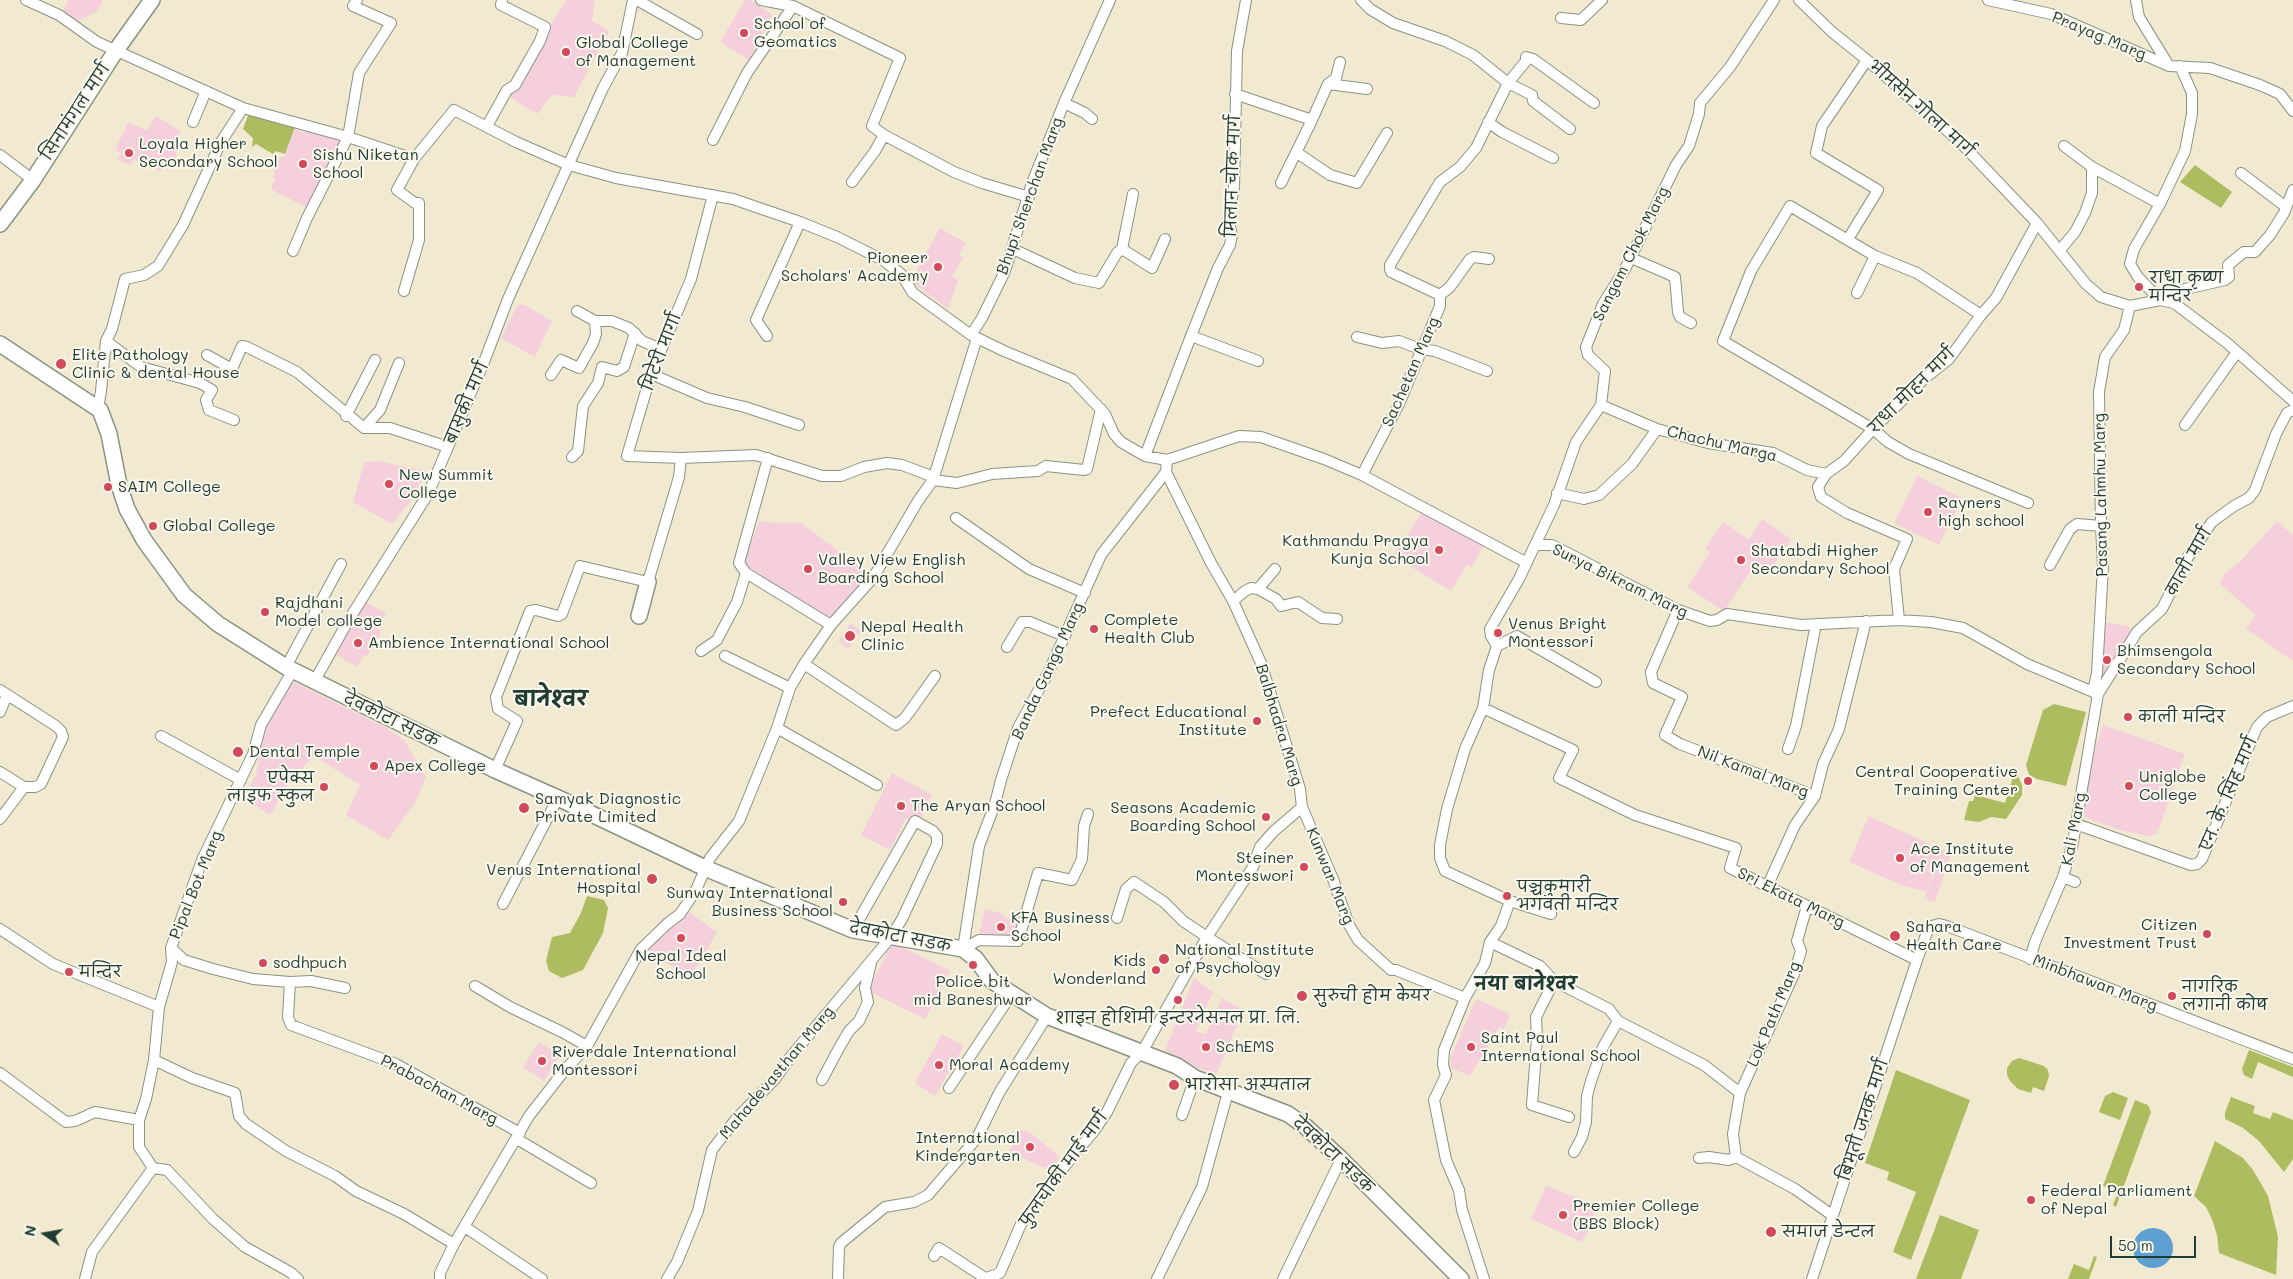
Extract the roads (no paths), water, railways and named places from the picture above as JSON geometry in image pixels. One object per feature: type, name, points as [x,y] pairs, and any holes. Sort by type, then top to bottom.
[{"type":"main road","name":"सिनामंगल मार्ग","points":[[0,224],[33,180],[117,50],[152,0]]},
{"type":"main road","points":[[0,344],[98,408]]},
{"type":"main road","name":"देवकोटा सडक","points":[[98,408],[110,434],[119,485],[129,514],[144,540],[184,595],[218,624],[314,682],[495,770],[705,868],[852,930],[963,948],[976,959],[992,981],[1011,995],[1047,1016],[1177,1066],[1195,1078],[1288,1114],[1306,1127],[1341,1159],[1462,1279]]},
{"type":"main road","points":[[638,619],[648,582]]},
{"type":"street","points":[[26,0],[59,15],[97,42],[243,108],[348,137],[414,159]]},
{"type":"street","points":[[293,251],[307,218],[348,137],[359,73],[391,23],[353,6],[356,0]]},
{"type":"street","points":[[488,126],[507,90],[515,85],[540,41],[545,27],[501,5],[502,0]]},
{"type":"street","points":[[635,0],[697,34]]},
{"type":"street","name":"बासुकी मार्ग","points":[[314,682],[348,621],[428,494],[484,362],[508,299],[603,88],[622,53],[635,0]]},
{"type":"street","points":[[761,0],[793,6],[900,58],[872,126],[884,135],[954,172],[982,183],[1030,197]]},
{"type":"street","name":"Bhupi Sherchan Marg","points":[[440,1279],[440,1273],[454,1244],[465,1228],[492,1177],[536,1107],[587,1046],[641,949],[680,914],[696,890],[710,858],[739,821],[778,728],[790,688],[804,664],[831,626],[873,578],[918,501],[934,479],[974,337],[1013,249],[1030,197],[1032,183],[1064,103],[1110,0]]},
{"type":"street","name":"मिलान चोक मार्ग","points":[[1146,456],[1218,268],[1230,245],[1232,235],[1228,218],[1234,187],[1235,94],[1238,51],[1246,0]]},
{"type":"street","points":[[1361,0],[1370,9],[1393,23],[1445,41],[1473,55],[1508,82],[1532,95],[1532,101],[1570,129]]},
{"type":"street","points":[[1561,18],[1581,20],[1602,0]]},
{"type":"street","name":"Sangam Chok Marg","points":[[1535,545],[1554,505],[1576,442],[1601,404],[1605,371],[1588,354],[1586,347],[1603,304],[1625,269],[1629,257],[1676,165],[1689,146],[1699,114],[1700,102],[1730,67],[1774,0]]},
{"type":"street","name":"Prayag Marg","points":[[1988,0],[2051,14],[2169,66],[2210,68],[2260,85],[2280,94],[2293,111]]},
{"type":"street","points":[[2136,0],[2139,17],[2169,66]]},
{"type":"street","name":"भीमसेन गोला मार्ग","points":[[1804,1],[1832,32],[1867,60],[1960,142],[2037,223],[2086,284],[2101,297],[2130,306]]},
{"type":"street","points":[[713,140],[747,73],[793,6]]},
{"type":"street","name":"Sachetan Marg","points":[[1362,475],[1399,404],[1420,349],[1440,306],[1440,295],[1391,272],[1390,265],[1440,182],[1460,167],[1476,148],[1508,82],[1526,61],[1526,57],[1533,59],[1594,103]]},
{"type":"street","points":[[1848,239],[1878,190],[1816,153],[1822,126],[1867,60]]},
{"type":"street","points":[[1280,183],[1328,84],[1336,78],[1340,62]]},
{"type":"street","points":[[2180,66],[2192,93],[2192,114],[2185,151],[2160,204],[2142,232],[2130,264],[2138,277],[2160,300],[2174,303],[2236,352],[2293,401]]},
{"type":"street","points":[[1328,84],[1367,89]]},
{"type":"street","points":[[193,122],[206,91]]},
{"type":"street","points":[[1235,94],[1312,120]]},
{"type":"street","points":[[1064,103],[1085,113],[1092,119]]},
{"type":"street","points":[[98,408],[106,341],[112,329],[125,279],[144,275],[158,266],[183,225],[221,142],[243,108]]},
{"type":"street","points":[[404,291],[419,240],[419,204],[397,190],[414,159],[454,110],[516,142],[569,165],[616,178],[733,199],[800,222],[837,237],[884,260],[901,274],[913,293],[974,337],[1072,379],[1101,409],[1121,442],[1146,456],[1166,460]]},
{"type":"street","points":[[1488,122],[1502,132],[1553,158]]},
{"type":"street","points":[[1296,152],[1330,175],[1357,183],[1387,133]]},
{"type":"street","points":[[852,182],[875,151],[884,135]]},
{"type":"street","points":[[2064,146],[2092,167],[2160,204]]},
{"type":"street","points":[[0,155],[33,180]]},
{"type":"street","points":[[2060,250],[2075,232],[2085,213],[2092,193],[2092,167]]},
{"type":"street","points":[[2241,173],[2286,207]]},
{"type":"street","points":[[2130,306],[2160,300],[2181,290],[2225,280],[2229,277],[2228,265],[2244,252],[2255,252],[2270,235],[2284,214],[2293,190]]},
{"type":"street","points":[[1013,249],[1075,278],[1104,284],[1117,253],[1122,249],[1133,194]]},
{"type":"street","name":"मिटेरी मार्गा","points":[[682,458],[643,455],[627,456],[652,374],[690,279],[714,195]]},
{"type":"street","points":[[1981,315],[1917,273],[1875,256],[1790,206],[1750,272],[1723,341],[1873,429],[1888,442],[1909,454],[1982,486],[2028,503]]},
{"type":"street","points":[[767,336],[756,320],[800,222]]},
{"type":"street","name":"राधा मोहन मार्ग","points":[[1826,474],[1844,462],[1873,429],[1925,378],[1949,359],[1981,315],[1996,298],[2037,223]]},
{"type":"street","points":[[1122,249],[1152,268],[1165,240]]},
{"type":"street","points":[[1857,293],[1875,256]]},
{"type":"street","points":[[1440,295],[1450,287],[1470,259],[1474,257],[1489,259]]},
{"type":"street","points":[[1629,257],[1675,277],[1678,312],[1680,317],[1691,323]]},
{"type":"street","name":"Pasang Lahmhu Marg","points":[[2095,692],[2103,566],[2100,392],[2105,357],[2124,330],[2130,306]]},
{"type":"street","points":[[577,311],[595,321],[612,322],[635,333],[642,341],[661,349]]},
{"type":"street","points":[[551,375],[561,360],[580,368],[596,334],[595,321]]},
{"type":"street","points":[[572,457],[578,451],[583,406],[598,383],[602,367],[617,371],[624,367],[635,333]]},
{"type":"street","points":[[1191,336],[1258,361]]},
{"type":"street","points":[[1357,337],[1382,343],[1399,340],[1420,349],[1434,351],[1487,371]]},
{"type":"street","points":[[106,341],[141,367],[200,383],[212,390],[206,400],[209,410],[234,420]]},
{"type":"street","points":[[207,355],[232,369],[242,346],[247,347],[298,372],[346,416],[364,428],[390,428],[448,447]]},
{"type":"street","points":[[2185,425],[2236,352]]},
{"type":"street","points":[[346,416],[376,360]]},
{"type":"street","points":[[364,428],[380,410],[399,363]]},
{"type":"street","points":[[652,374],[707,398],[745,407],[799,425]]},
{"type":"street","points":[[1601,404],[1657,429]]},
{"type":"street","points":[[495,770],[517,721],[498,709],[496,697],[530,611],[536,610],[558,616],[562,614],[580,566],[648,582],[679,477],[682,458],[756,455],[822,476],[841,476],[864,467],[887,463],[902,465],[934,479],[957,482],[992,474],[1038,470],[1046,466],[1084,470],[1086,469],[1101,409]]},
{"type":"street","name":"काली मार्ग","points":[[2095,692],[2137,632],[2162,609],[2188,557],[2212,522],[2234,506],[2250,498],[2255,490],[2276,434],[2288,413],[2293,410]]},
{"type":"street","name":"Chachu Marga","points":[[1557,493],[1584,499],[1599,495],[1632,464],[1657,429],[1708,443],[1773,453],[1807,470],[1826,474]]},
{"type":"street","name":"Surya Bikram Marg","points":[[1166,460],[1239,436],[1261,437],[1324,459],[1362,475],[1527,563],[1535,545],[1552,546],[1678,610],[1710,621],[1717,620],[1727,614],[1801,625],[1899,620],[1931,622],[1964,628],[2027,664],[2095,692]]},
{"type":"street","points":[[768,458],[740,563],[746,573],[831,626]]},
{"type":"street","name":"Balbhadra Marg","points":[[1142,1052],[1207,937],[1253,867],[1260,848],[1273,832],[1302,806],[1300,789],[1261,663],[1234,601],[1210,563],[1166,472],[1166,460]]},
{"type":"street","name":"Banda Ganga Marg","points":[[963,948],[979,846],[995,804],[1018,728],[1049,671],[1101,555],[1166,472]]},
{"type":"street","points":[[1826,474],[1818,487],[1821,497],[1847,512],[1907,539],[1894,569],[1899,620]]},
{"type":"street","points":[[956,518],[1029,569],[1085,593]]},
{"type":"street","points":[[2050,565],[2070,528],[2077,524],[2101,526]]},
{"type":"street","points":[[1497,646],[1491,636],[1490,629],[1527,563]]},
{"type":"street","name":"Pipal Bot Marg","points":[[153,1168],[138,1147],[139,1120],[146,1099],[154,1060],[160,1007],[172,962],[171,948],[202,860],[253,754],[262,725],[341,564]]},
{"type":"street","points":[[1258,589],[1276,569]]},
{"type":"street","points":[[701,651],[717,640],[737,602],[746,573]]},
{"type":"street","points":[[1234,601],[1245,591],[1251,588],[1258,589],[1276,599],[1281,606],[1298,602],[1322,618],[1337,619]]},
{"type":"street","name":"Nil Kamal Marg","points":[[1678,610],[1650,672],[1653,683],[1682,697],[1665,735],[1680,744],[1815,796],[1823,764],[1839,728],[1866,621]]},
{"type":"street","points":[[1007,647],[1022,622],[1030,622],[1064,636]]},
{"type":"street","points":[[1788,749],[1796,726],[1816,624]]},
{"type":"street","points":[[1551,914],[1510,901],[1445,871],[1440,858],[1440,845],[1447,809],[1465,749],[1483,708],[1489,670],[1497,646],[1517,636],[1596,682]]},
{"type":"street","points":[[725,656],[790,688]]},
{"type":"street","points":[[804,664],[896,725],[905,718],[935,676]]},
{"type":"street","name":"Kali Marg","points":[[2030,959],[2035,942],[2064,877],[2076,824],[2095,692]]},
{"type":"street","points":[[0,712],[4,693],[56,726],[61,731],[62,737],[40,784],[36,787],[24,787],[0,772]]},
{"type":"street","name":"एन. के. सिंह मार्ग","points":[[2076,824],[2174,859],[2197,864],[2202,859],[2258,727],[2267,717],[2293,706]]},
{"type":"street","name":"Sri Ekata Marg","points":[[1483,708],[1573,750],[1559,778],[1635,815],[1736,848],[1730,868],[1917,960]]},
{"type":"street","points":[[778,728],[877,785]]},
{"type":"street","points":[[161,736],[241,780]]},
{"type":"street","points":[[0,819],[24,787]]},
{"type":"street","points":[[1767,887],[1795,825],[1815,796]]},
{"type":"street","points":[[503,904],[558,798]]},
{"type":"street","name":"Kunwar Marg","points":[[1302,806],[1333,879],[1349,925],[1358,940],[1391,970],[1396,970],[1465,998]]},
{"type":"street","points":[[963,948],[979,940],[1018,941],[1038,874],[1072,880],[1082,859],[1084,826],[1088,814]]},
{"type":"street","name":"Mahadevasthan Marg","points":[[667,1279],[678,1262],[698,1211],[712,1150],[736,1120],[776,1079],[792,1055],[891,937],[902,919],[937,844],[937,836],[932,831],[915,821],[852,930]]},
{"type":"street","points":[[2064,877],[2075,882]]},
{"type":"street","points":[[1117,918],[1126,889],[1134,882],[1164,902],[1183,921],[1266,974]]},
{"type":"street","points":[[1484,1279],[1462,1210],[1459,1190],[1446,1160],[1434,1100],[1446,1075],[1443,1064],[1444,1050],[1465,998],[1485,963],[1490,942],[1501,926],[1510,901]]},
{"type":"street","name":"Lok Path Marg","points":[[1736,1157],[1733,1134],[1740,1093],[1794,974],[1801,951],[1797,941],[1807,906]]},
{"type":"street","name":"Minbhawan Marg","points":[[1917,960],[1926,932],[1932,926],[1939,924],[2293,1059]]},
{"type":"street","points":[[0,929],[53,964],[160,1007]]},
{"type":"street","points":[[1490,942],[1540,966],[1554,981],[1591,998],[1609,1010],[1618,1021],[1704,1064],[1740,1093]]},
{"type":"street","points":[[171,948],[184,960],[253,979],[290,982],[311,981],[345,988]]},
{"type":"street","points":[[822,1080],[849,1031],[859,1021],[868,1002],[865,988],[871,960]]},
{"type":"street","name":"बिभूती जनक मार्ग","points":[[1812,1279],[1917,960]]},
{"type":"street","points":[[1554,981],[1536,1017],[1537,1039],[1532,1105],[1568,1117]]},
{"type":"street","name":"Prabachan Marg","points":[[290,982],[288,1017],[291,1025],[396,1064],[518,1136]]},
{"type":"street","points":[[475,986],[510,1007],[587,1046]]},
{"type":"street","points":[[949,1088],[1011,995]]},
{"type":"street","points":[[838,1279],[839,1247],[841,1243],[885,1207],[914,1202],[928,1195],[977,1138],[999,1093],[1047,1016]]},
{"type":"street","points":[[1574,1152],[1582,1137],[1586,1122],[1587,1096],[1591,1081],[1603,1048],[1618,1021]]},
{"type":"street","name":"फुलचोकी माई मार्ग","points":[[984,1278],[995,1277],[1000,1273],[1014,1238],[1022,1224],[1054,1179],[1094,1131],[1107,1112],[1131,1063],[1142,1052]]},
{"type":"street","points":[[154,1060],[192,1078],[235,1093],[239,1116],[246,1124],[286,1151],[334,1176],[356,1192],[388,1206],[454,1244]]},
{"type":"street","points":[[0,1074],[66,1122],[95,1112],[139,1120]]},
{"type":"street","points":[[1182,1115],[1195,1078]]},
{"type":"street","points":[[1157,1279],[1182,1234],[1202,1187],[1207,1162],[1228,1092]]},
{"type":"street","points":[[518,1136],[591,1183]]},
{"type":"street","points":[[1699,1158],[1709,1157],[1729,1160],[1736,1157],[1795,1189],[1832,1215]]},
{"type":"street","points":[[1283,1279],[1341,1159]]},
{"type":"street","points":[[85,1279],[92,1252],[153,1168],[167,1170],[213,1219],[245,1248],[290,1272],[298,1279]]},
{"type":"street","points":[[465,1228],[542,1279]]},
{"type":"street","points":[[934,1256],[939,1248],[984,1278]]},
{"type":"water","points":[[2157,1228],[2164,1231],[2170,1237],[2173,1248],[2172,1256],[2164,1265],[2157,1268],[2149,1268],[2142,1265],[2134,1256],[2133,1244],[2136,1237],[2145,1229]]},
{"type":"place","name":"School of Geomatics","points":[[744,33]]},
{"type":"place","name":"Global College of Management","points":[[566,52]]},
{"type":"place","name":"Loyala Higher Secondary School","points":[[129,153]]},
{"type":"place","name":"Sishu Niketan School","points":[[303,164]]},
{"type":"place","name":"Pioneer Scholars' Academy","points":[[938,267]]},
{"type":"place","name":"राधा कृष्ण मन्दिर","points":[[2139,287]]},
{"type":"place","name":"Elite Pathology Clinic & dental House","points":[[61,364]]},
{"type":"place","name":"New Summit College","points":[[389,484]]},
{"type":"place","name":"SAIM College","points":[[108,487]]},
{"type":"place","name":"Rayners high school","points":[[1928,512]]},
{"type":"place","name":"Global College","points":[[153,526]]},
{"type":"place","name":"Kathmandu Pragya Kunja School","points":[[1439,550]]},
{"type":"place","name":"Shatabdi Higher Secondary School","points":[[1741,560]]},
{"type":"place","name":"Valley View English Boarding School","points":[[808,569]]},
{"type":"place","name":"Rajdhani Model college","points":[[265,612]]},
{"type":"place","name":"Complete Health Club","points":[[1094,629]]},
{"type":"place","name":"Venus Bright Montessori","points":[[1498,633]]},
{"type":"place","name":"Nepal Health Clinic","points":[[850,636]]},
{"type":"place","name":"Ambience International School","points":[[358,643]]},
{"type":"place","name":"Bhimsengola Secondary School","points":[[2107,660]]},
{"type":"place","name":"काली मन्दिर","points":[[2128,717]]},
{"type":"place","name":"Prefect Educational Institute","points":[[1257,721]]},
{"type":"place","name":"Dental Temple","points":[[238,752]]},
{"type":"place","name":"Apex College","points":[[374,766]]},
{"type":"place","name":"Central Cooperative Training Center","points":[[2028,781]]},
{"type":"place","name":"Uniglobe College","points":[[2129,786]]},
{"type":"place","name":"एपेक्स लाइफ स्कुल","points":[[324,787]]},
{"type":"place","name":"The Aryan School","points":[[901,806]]},
{"type":"place","name":"Samyak Diagnostic Private Limited","points":[[524,808]]},
{"type":"place","name":"Seasons Academic Boarding School","points":[[1266,817]]},
{"type":"place","name":"Ace Institute of Management","points":[[1900,858]]},
{"type":"place","name":"Steiner Montesswori","points":[[1304,867]]},
{"type":"place","name":"Venus International Hospital","points":[[652,879]]},
{"type":"place","name":"पञ्चकुमारी भगवती मन्दिर","points":[[1507,896]]},
{"type":"place","name":"Sunway International Business School","points":[[843,902]]},
{"type":"place","name":"KFA Business School","points":[[1001,927]]},
{"type":"place","name":"Citizen Investment Trust","points":[[2207,934]]},
{"type":"place","name":"Sahara Health Care","points":[[1895,936]]},
{"type":"place","name":"Nepal Ideal School","points":[[681,938]]},
{"type":"place","name":"National Institute of Psychology","points":[[1164,959]]},
{"type":"place","name":"sodhpuch","points":[[263,963]]},
{"type":"place","name":"Police bit mid Baneshwar","points":[[973,965]]},
{"type":"place","name":"Kids Wonderland","points":[[1156,970]]},
{"type":"place","name":"मन्दिर","points":[[69,972]]},
{"type":"place","name":"सुरुची होम केयर","points":[[1302,996]]},
{"type":"place","name":"नागरिक लगानी कोष","points":[[2172,996]]},
{"type":"place","name":"शाइन होशिमी इन्टरनेसनल प्रा. लि.","points":[[1178,1000]]},
{"type":"place","name":"SchEMS","points":[[1206,1047]]},
{"type":"place","name":"Saint Paul International School","points":[[1471,1047]]},
{"type":"place","name":"Riverdale International Montessori","points":[[542,1061]]},
{"type":"place","name":"Moral Academy","points":[[939,1065]]},
{"type":"place","name":"भारोसा अस्पताल","points":[[1174,1085]]},
{"type":"place","name":"International Kindergarten","points":[[1030,1147]]},
{"type":"place","name":"Federal Parliament of Nepal","points":[[2031,1200]]},
{"type":"place","name":"Premier College (BBS Block)","points":[[1563,1215]]},
{"type":"place","name":"समाज डेन्टल","points":[[1771,1232]]},
{"type":"district","name":"बानेश्वर","points":[[551,700]]},
{"type":"district","name":"नया बानेश्वर","points":[[1526,984]]}]
